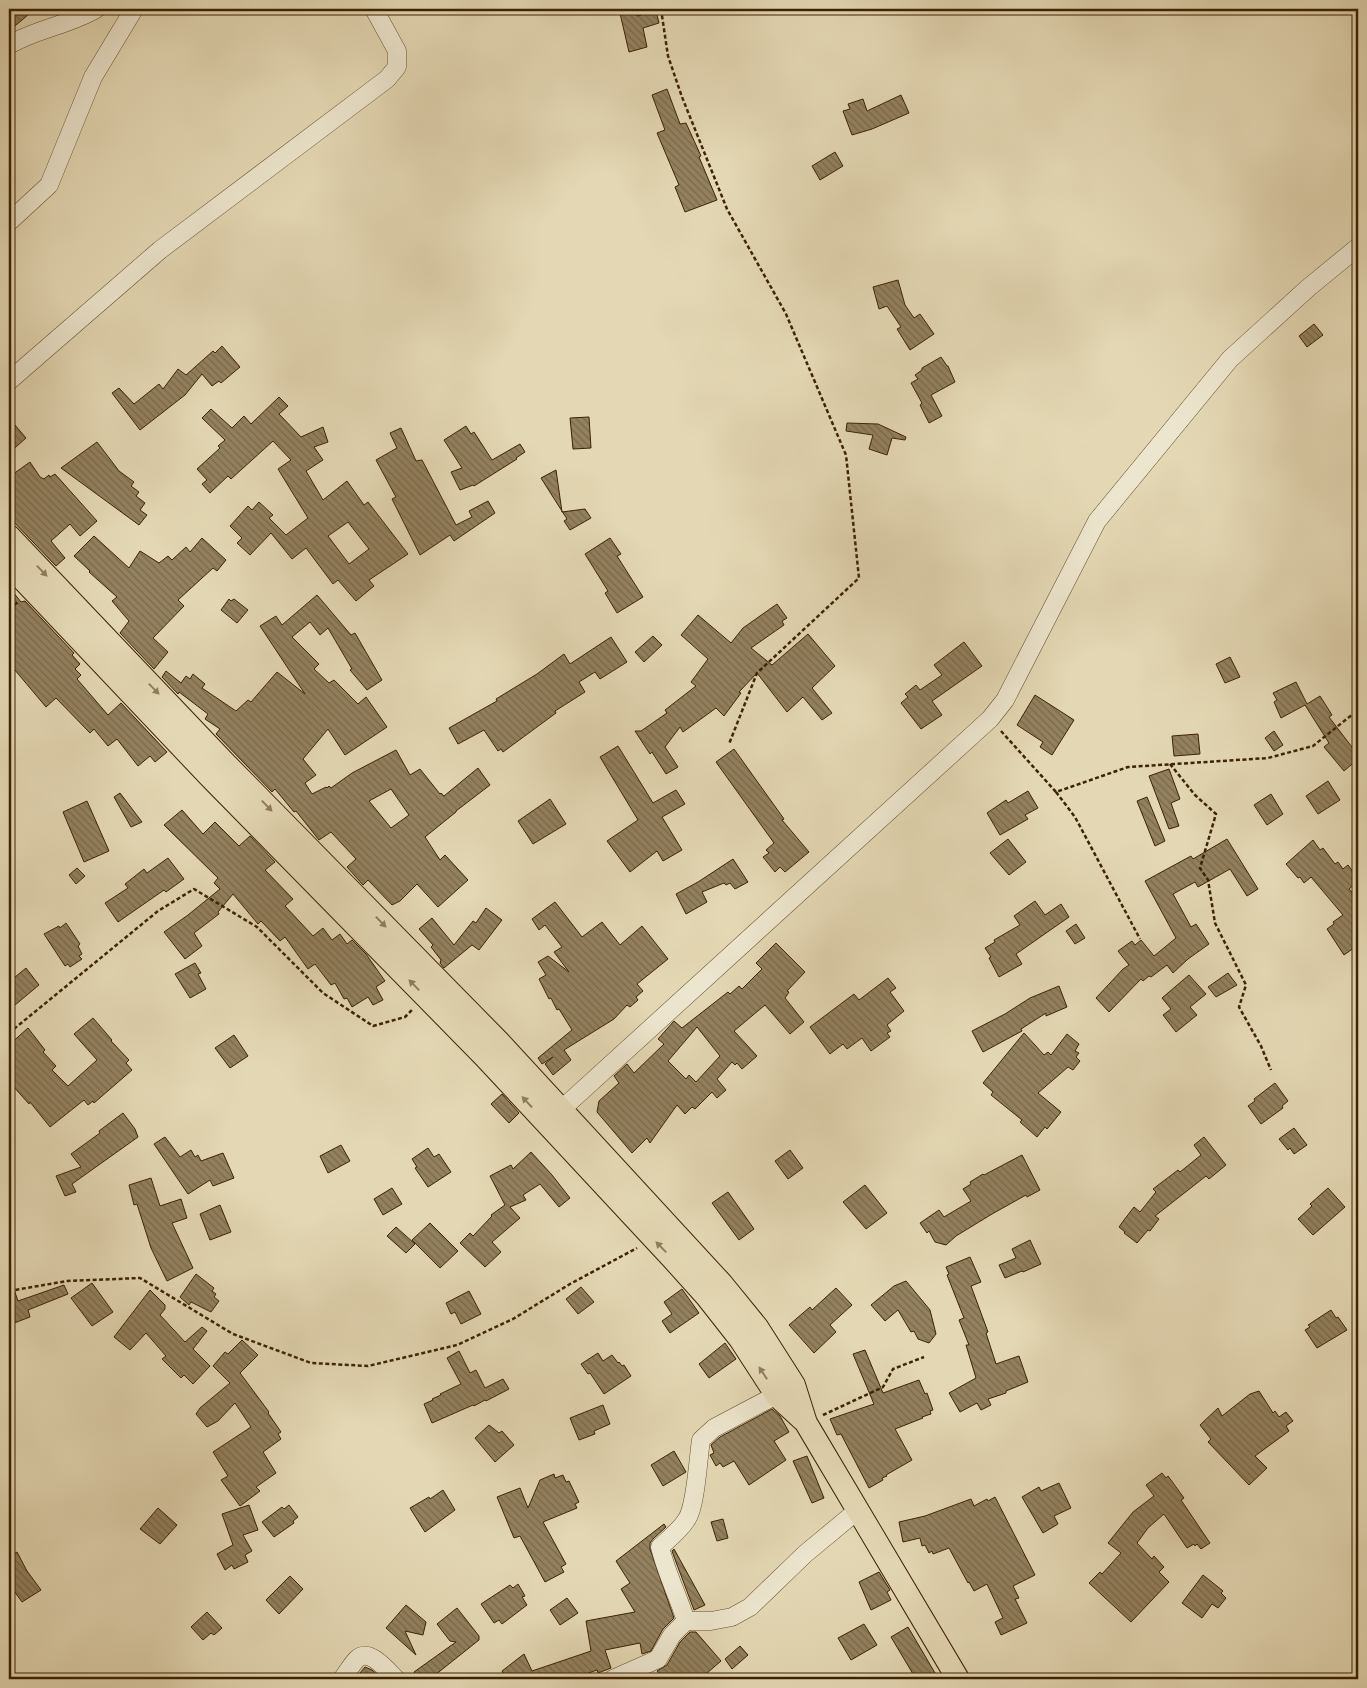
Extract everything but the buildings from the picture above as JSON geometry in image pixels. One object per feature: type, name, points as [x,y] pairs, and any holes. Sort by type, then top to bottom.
[{"type":"main road","points":[[9,536],[218,756],[498,1042],[554,1117],[654,1239],[707,1297],[740,1339],[786,1390]]},
{"type":"main road","points":[[9,565],[210,777],[425,997],[484,1056],[554,1117],[722,1284],[756,1327],[786,1390],[958,1679]]},
{"type":"street","points":[[9,44],[20,38],[84,16],[96,9]]},
{"type":"street","points":[[9,222],[50,185],[93,77],[134,9]]},
{"type":"street","points":[[9,381],[160,250],[387,79],[397,67],[397,51],[374,9]]},
{"type":"street","points":[[554,1117],[990,719],[1005,700],[1097,521],[1230,359],[1308,288],[1358,247]]},
{"type":"street","points":[[686,1621],[672,1581],[664,1566],[660,1547],[688,1518],[693,1501],[701,1440],[714,1428],[786,1390]]},
{"type":"street","points":[[613,1679],[658,1659],[672,1635],[686,1621],[711,1621],[732,1617],[750,1607],[806,1554],[858,1510]]},
{"type":"street","points":[[342,1679],[358,1657],[366,1656],[373,1657],[396,1679]]},
{"type":"path","points":[[661,9],[668,56],[685,105],[727,209],[786,314],[846,455],[858,578],[757,673],[729,744]]},
{"type":"path","points":[[1056,792],[1128,767],[1268,758],[1313,746],[1358,710]]},
{"type":"path","points":[[990,719],[1056,792],[1075,817],[1140,939]]},
{"type":"path","points":[[1170,764],[1195,795],[1216,814],[1200,868],[1208,880],[1215,923],[1246,985],[1239,1008],[1262,1046],[1271,1070]]},
{"type":"path","points":[[9,1033],[158,911],[194,889],[258,927],[323,993],[373,1026],[405,1017],[425,997]]},
{"type":"path","points":[[9,1291],[67,1281],[140,1278],[233,1334],[311,1363],[368,1366],[457,1345],[513,1319],[570,1284],[654,1239]]},
{"type":"path","points":[[806,1423],[883,1388],[893,1369],[924,1357]]}]
